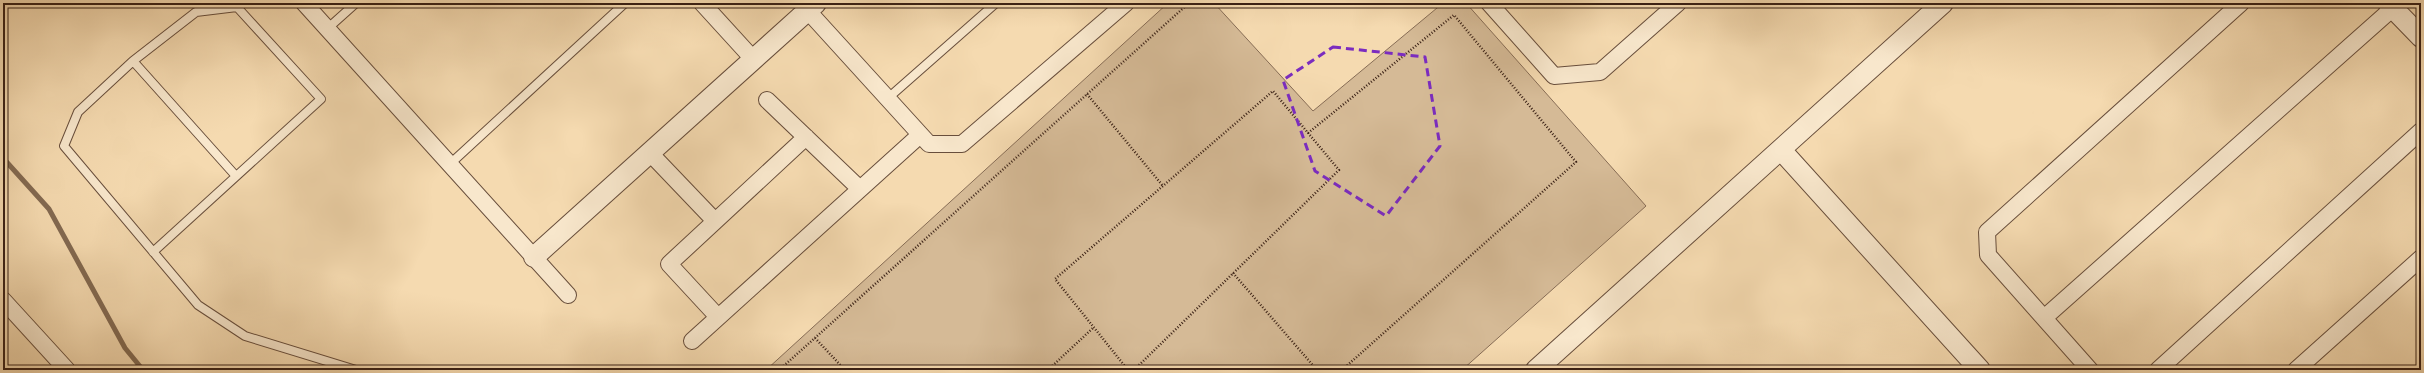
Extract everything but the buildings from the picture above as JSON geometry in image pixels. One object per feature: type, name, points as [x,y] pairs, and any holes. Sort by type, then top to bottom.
[{"type":"street","points":[[304,3],[568,295]]},
{"type":"street","points":[[702,3],[754,60]]},
{"type":"street","points":[[534,257],[812,7],[888,99],[929,144],[962,144],[1126,3]]},
{"type":"street","points":[[1489,3],[1554,76],[1600,72],[1678,3]]},
{"type":"street","points":[[1536,370],[1782,150],[1943,3]]},
{"type":"street","points":[[2090,370],[1988,255],[1987,232],[2241,3]]},
{"type":"street","points":[[2044,318],[2391,6],[2421,37]]},
{"type":"street","points":[[767,100],[860,189]]},
{"type":"street","points":[[2158,370],[2421,131]]},
{"type":"street","points":[[692,341],[920,135]]},
{"type":"street","points":[[718,317],[669,264],[806,137]]},
{"type":"street","points":[[1782,150],[1980,370]]},
{"type":"street","points":[[650,153],[715,221]]},
{"type":"street","points":[[2296,370],[2421,258]]},
{"type":"street","points":[[3,300],[67,370]]},
{"type":"lane","points":[[327,29],[356,3]]},
{"type":"lane","points":[[450,164],[625,3]]},
{"type":"lane","points":[[888,99],[996,3]]},
{"type":"lane","points":[[154,252],[235,175],[321,99],[237,8],[196,12],[133,61],[78,112],[64,146],[198,304],[245,336],[356,370]]},
{"type":"lane","points":[[133,61],[235,175]]},
{"type":"path","points":[[779,370],[1189,3]]},
{"type":"path","points":[[1308,133],[1454,15],[1576,162],[1342,370]]},
{"type":"path","points":[[1128,370],[1055,279],[1273,91],[1339,170],[1134,370]]},
{"type":"path","points":[[1087,94],[1163,186]]},
{"type":"path","points":[[1233,273],[1317,370]]},
{"type":"path","points":[[1048,370],[1094,327]]},
{"type":"path","points":[[815,338],[845,370]]},
{"type":"highlighted area","points":[[1333,47],[1425,57],[1440,146],[1386,216],[1315,171],[1283,80]]},
{"type":"shaded area","points":[[1168,3],[1214,3],[1313,111],[1443,3],[1466,3],[1646,206],[1462,370],[766,370]]},
{"type":"waterway","points":[[3,158],[49,209],[125,348],[143,370]]}]
